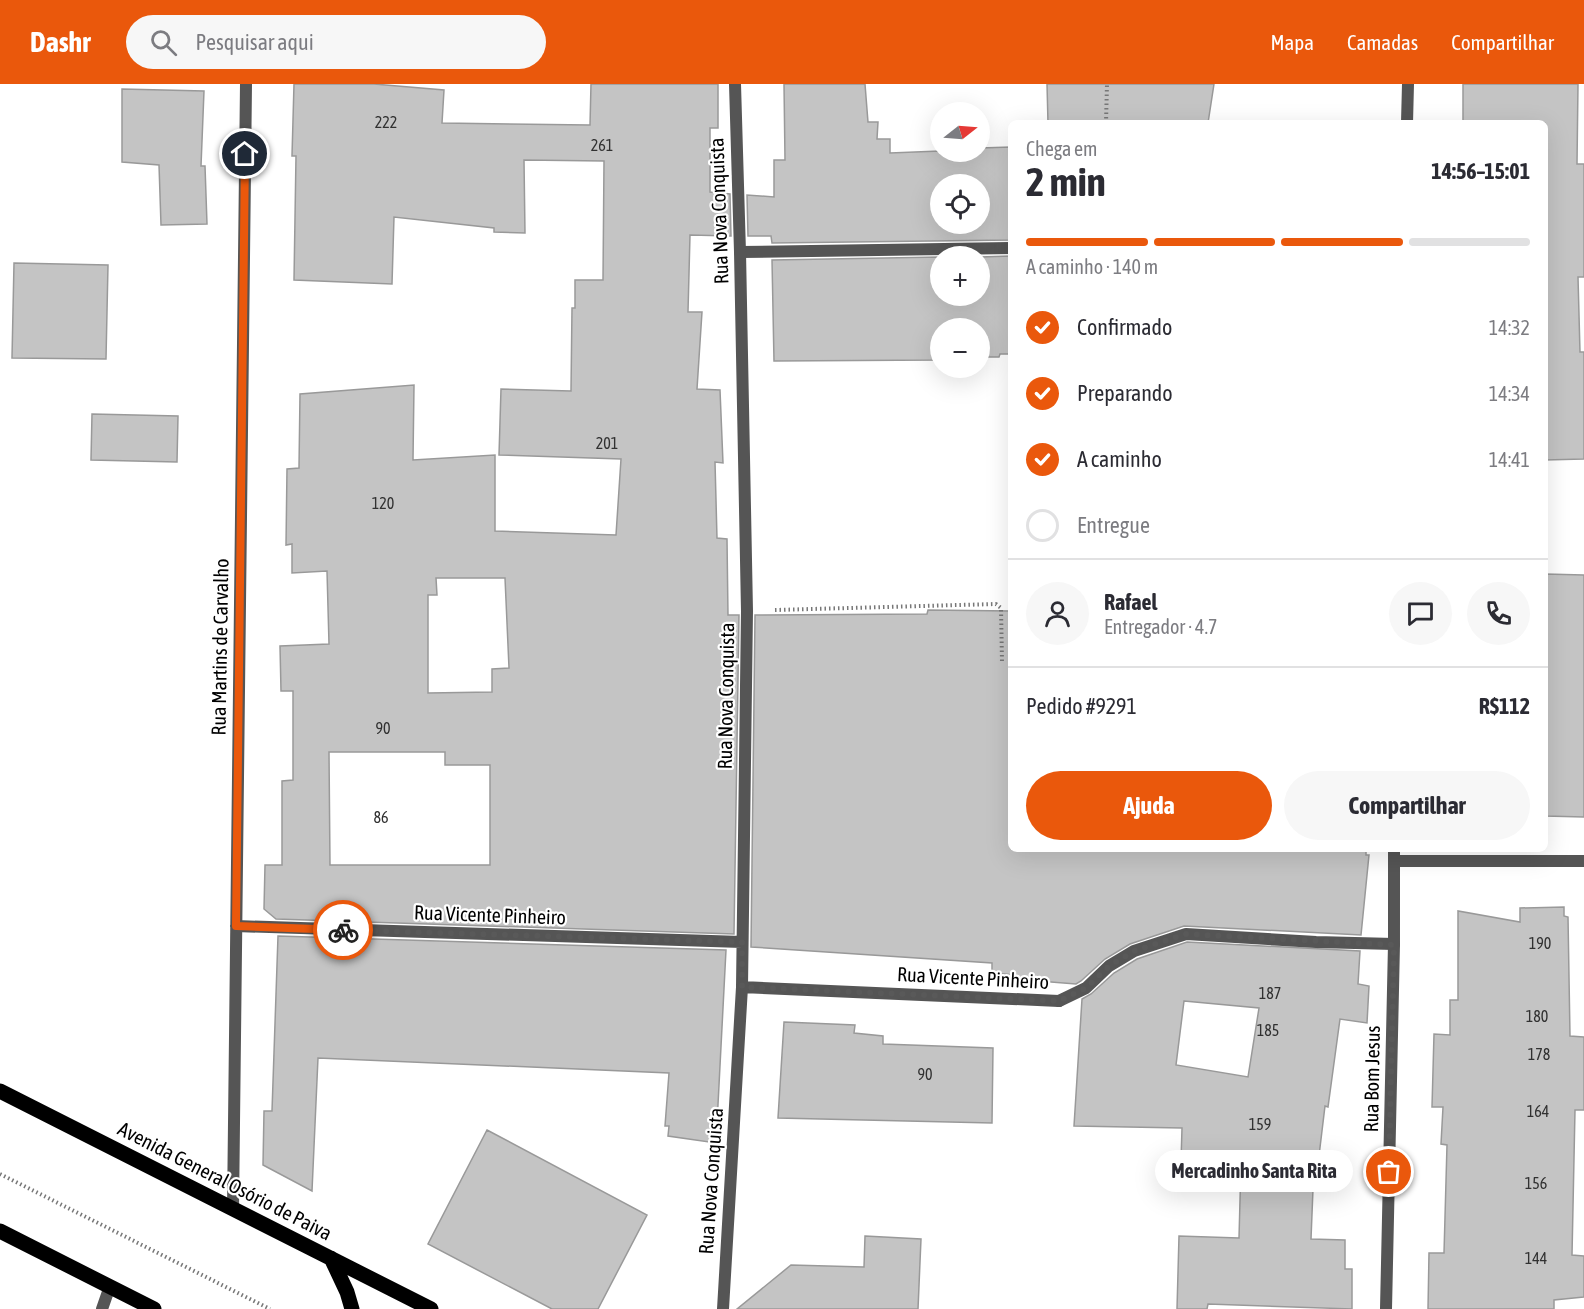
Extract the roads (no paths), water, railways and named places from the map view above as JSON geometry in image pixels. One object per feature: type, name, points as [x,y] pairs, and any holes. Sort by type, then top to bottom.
[{"type":"main road","name":"Avenida General Osório de Paiva","points":[[0,1091],[431,1309]]},
{"type":"main road","points":[[0,1231],[154,1309]]},
{"type":"main road","points":[[331,1258],[347,1292],[352,1309]]},
{"type":"street","name":"Rua Martins de Carvalho","points":[[233,1210],[246,84]]},
{"type":"street","name":"Rua Nova Conquista","points":[[723,1309],[742,987],[747,611],[735,84]]},
{"type":"street","points":[[1407,120],[1408,84]]},
{"type":"street","points":[[740,252],[1008,248]]},
{"type":"street","points":[[1394,855],[1584,861]]},
{"type":"street","name":"Rua Bom Jesus","points":[[1386,1309],[1394,855]]},
{"type":"street","name":"Rua Vicente Pinheiro","points":[[236,926],[742,942]]},
{"type":"street","name":"Rua Vicente Pinheiro","points":[[742,987],[1059,1001],[1086,988],[1109,966],[1134,951],[1186,934],[1394,945]]},
{"type":"street","points":[[102,1309],[110,1286]]},
{"type":"place","name":"Mercadinho Santa Rita","points":[[1389,1172]]}]
